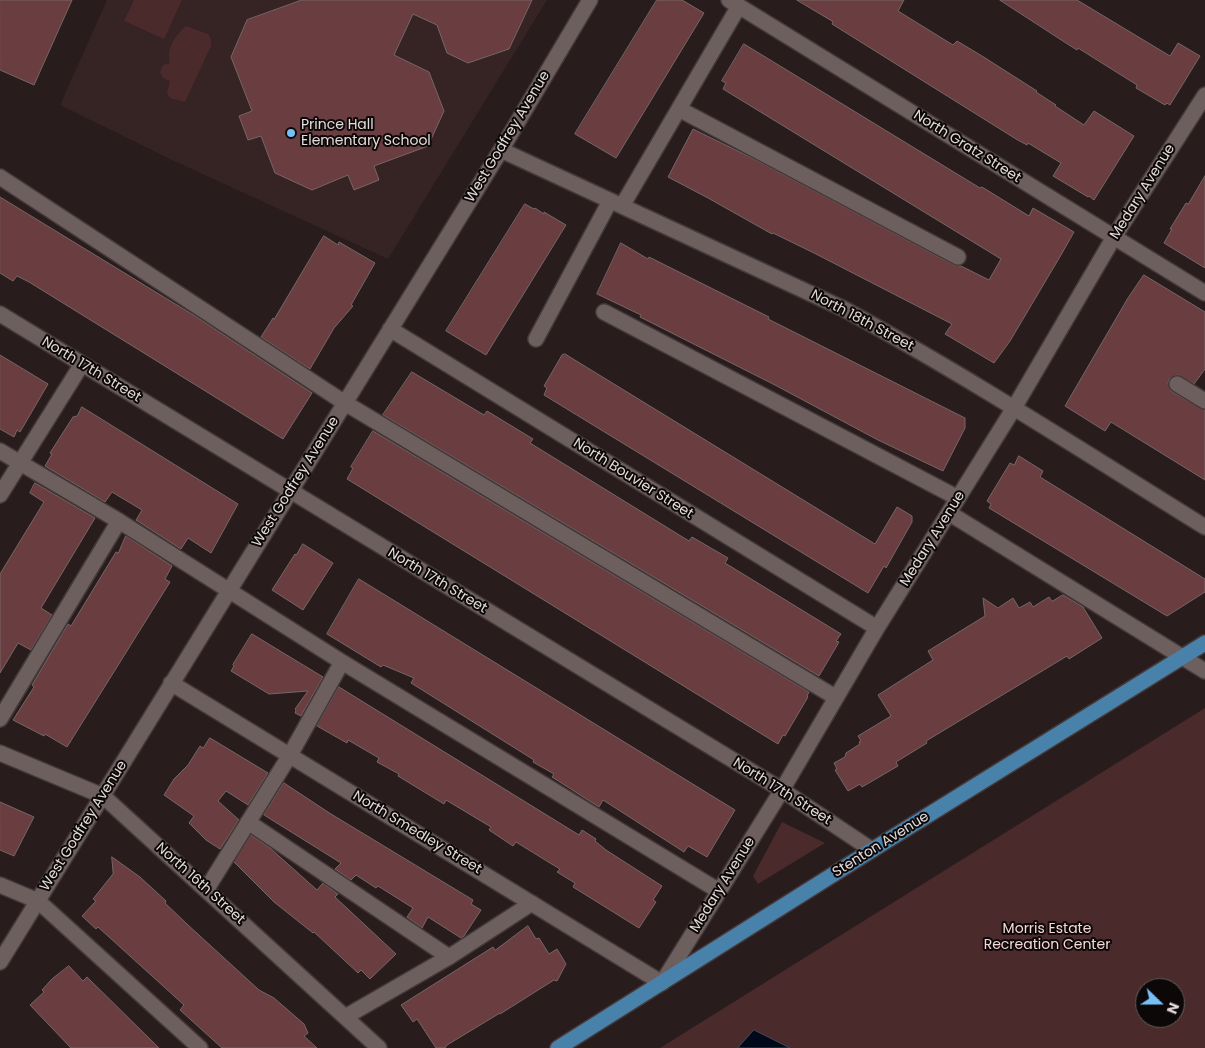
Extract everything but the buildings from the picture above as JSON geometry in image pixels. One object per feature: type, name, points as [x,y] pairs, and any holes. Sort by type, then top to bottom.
[{"type":"main road","name":"Stenton Avenue","points":[[558,1048],[1205,643]]},
{"type":"street","name":"West Godfrey Avenue","points":[[0,962],[501,150],[590,0]]},
{"type":"street","points":[[536,340],[616,204],[679,109],[734,3]]},
{"type":"street","name":"North Gratz Street","points":[[734,3],[1205,293]]},
{"type":"street","name":"Medary Avenue","points":[[662,984],[782,790],[877,628],[1014,408],[1114,237],[1205,95]]},
{"type":"street","points":[[679,109],[958,257]]},
{"type":"street","name":"North 18th Street","points":[[501,150],[844,309],[1014,408],[1205,527]]},
{"type":"street","points":[[0,177],[345,403],[836,697]]},
{"type":"street","points":[[604,312],[958,498]]},
{"type":"street","name":"North 17th Street","points":[[0,314],[782,790],[872,850]]},
{"type":"street","name":"North Bouvier Street","points":[[390,329],[877,628]]},
{"type":"street","points":[[0,495],[82,364]]},
{"type":"street","points":[[1177,384],[1205,401]]},
{"type":"street","points":[[0,451],[119,521],[342,662],[719,891]]},
{"type":"street","points":[[949,513],[1205,671]]},
{"type":"street","points":[[0,719],[119,521]]},
{"type":"street","points":[[206,890],[290,755],[342,662]]},
{"type":"street","name":"North Smedley Street","points":[[172,683],[662,984]]},
{"type":"street","name":"North 16th Street","points":[[0,753],[103,796],[379,1048]]},
{"type":"street","points":[[248,822],[449,957]]},
{"type":"street","points":[[0,885],[38,901],[200,1048]]},
{"type":"street","points":[[345,1017],[449,957],[532,903]]},
{"type":"shaded area","name":"Prince Hall Elementary School","points":[[107,0],[547,0],[388,259],[172,160],[60,105]]},
{"type":"green space","points":[[134,0],[182,0],[164,39],[124,21]]},
{"type":"green space","points":[[186,26],[208,34],[211,39],[211,46],[185,102],[170,98],[167,93],[170,81],[163,78],[160,72],[163,65],[170,63],[170,47],[178,34]]},
{"type":"green space","name":"Morris Estate Recreation Center","points":[[1205,708],[1205,1048],[660,1048]]},
{"type":"green space","points":[[782,822],[825,843],[758,884],[753,876]]},
{"type":"water","points":[[754,1030],[790,1048],[738,1048]]},
{"type":"place","name":"Prince Hall Elementary School","points":[[291,133]]}]
